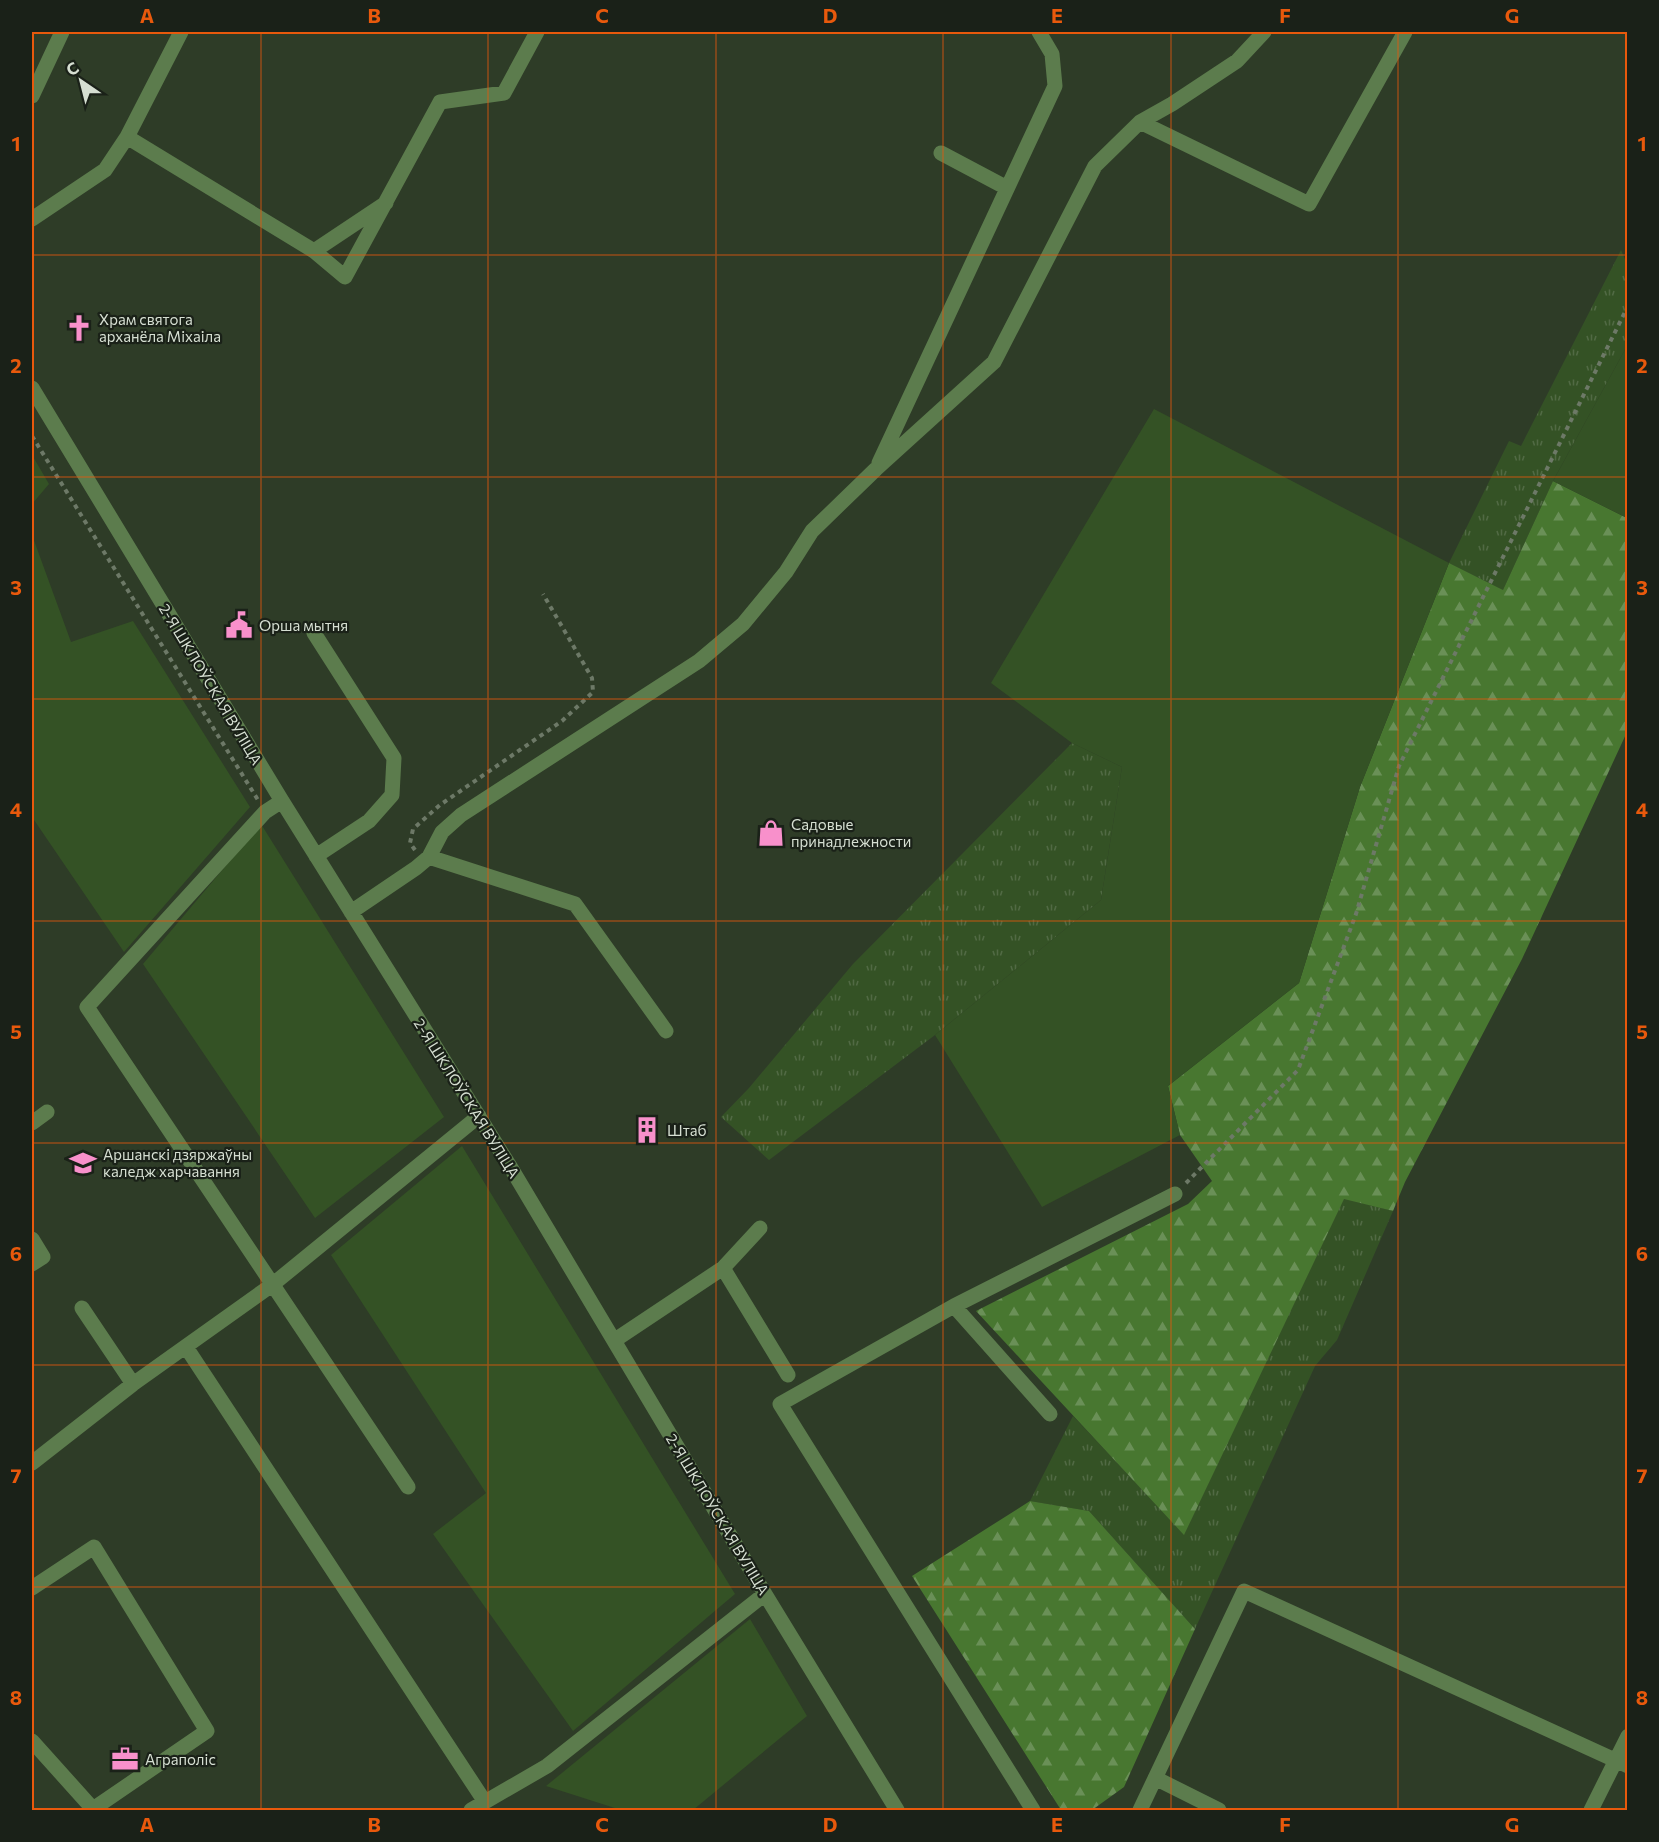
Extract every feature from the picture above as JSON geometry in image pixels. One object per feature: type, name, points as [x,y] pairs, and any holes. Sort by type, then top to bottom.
[{"type":"street","points":[[32,96],[62,32]]},
{"type":"street","points":[[32,219],[105,170],[128,136],[181,32]]},
{"type":"street","points":[[128,136],[314,251],[345,277],[441,102],[504,93],[537,32]]},
{"type":"street","points":[[876,469],[1055,86],[1053,54],[1039,32]]},
{"type":"street","points":[[351,912],[417,868],[429,857],[442,832],[461,815],[699,661],[743,624],[786,572],[812,531],[876,469],[994,362],[1095,166],[1140,122],[1237,61],[1264,32]]},
{"type":"street","points":[[1140,122],[1309,204],[1405,32]]},
{"type":"street","points":[[940,153],[1007,188]]},
{"type":"street","points":[[314,251],[386,203]]},
{"type":"street","name":"2-Я ШКЛОЎСКАЯ ВУЛІЦА","points":[[32,388],[282,801],[479,1116],[897,1810]]},
{"type":"street","points":[[314,633],[394,758],[392,795],[369,821],[316,856]]},
{"type":"street","points":[[282,801],[265,812],[87,1007],[408,1487]]},
{"type":"street","points":[[429,857],[574,904],[666,1031]]},
{"type":"street","points":[[32,1123],[47,1112]]},
{"type":"street","points":[[32,1463],[133,1384],[272,1285],[479,1116]]},
{"type":"street","points":[[1033,1810],[780,1404],[954,1306],[1175,1194]]},
{"type":"street","points":[[615,1340],[723,1268],[760,1228]]},
{"type":"street","points":[[32,1239],[43,1257],[32,1264]]},
{"type":"street","points":[[723,1268],[788,1375]]},
{"type":"street","points":[[954,1306],[1050,1414]]},
{"type":"street","points":[[82,1308],[133,1384]]},
{"type":"street","points":[[186,1347],[485,1802]]},
{"type":"street","points":[[32,1588],[94,1547],[207,1731],[93,1809],[32,1741]]},
{"type":"street","points":[[1140,1810],[1244,1592],[1622,1764]]},
{"type":"street","points":[[471,1810],[547,1766],[765,1594]]},
{"type":"street","points":[[1591,1810],[1622,1764],[1628,1736]]},
{"type":"street","points":[[1155,1778],[1219,1810]]},
{"type":"path","points":[[1175,1194],[1298,1070],[1356,914],[1399,766],[1625,312]]},
{"type":"path","points":[[32,436],[265,812]]},
{"type":"path","points":[[429,857],[418,854],[410,843],[413,829],[440,805],[562,721],[593,692],[592,678],[543,594]]},
{"type":"green space","points":[[1621,250],[1627,264],[1627,346],[1553,481],[1503,590],[1449,563],[1509,441],[1521,446]]},
{"type":"green space","points":[[1627,346],[1627,518],[1553,481]]},
{"type":"green space","points":[[1154,409],[1449,563],[1360,787],[1299,983],[1168,1086],[1180,1135],[1042,1207],[935,1035],[1101,900],[1122,767],[1072,743],[991,683]]},
{"type":"green space","points":[[32,455],[49,484],[32,504]]},
{"type":"green space","points":[[1553,481],[1627,518],[1627,732],[1522,959],[1405,1182],[1393,1211],[1344,1199],[1184,1535],[976,1311],[1188,1204],[1212,1181],[1180,1135],[1168,1086],[1299,983],[1360,787],[1449,563],[1503,590]]},
{"type":"green space","points":[[32,535],[71,642],[133,621],[250,807],[124,952],[32,817]]},
{"type":"green space","points":[[1072,743],[1122,767],[1101,900],[935,1035],[769,1160],[721,1117],[749,1088],[853,964]]},
{"type":"green space","points":[[261,824],[444,1117],[315,1218],[143,964]]},
{"type":"green space","points":[[462,1146],[735,1594],[573,1731],[433,1534],[486,1493],[331,1255]]},
{"type":"green space","points":[[1344,1198],[1393,1211],[1337,1340],[1315,1366],[1195,1629],[1089,1511],[1030,1501],[1073,1416],[1184,1534]]},
{"type":"green space","points":[[1030,1501],[1089,1511],[1195,1629],[1124,1787],[1092,1810],[1061,1810],[912,1576]]},
{"type":"green space","points":[[750,1619],[807,1716],[693,1810],[621,1810],[546,1786]]},
{"type":"place","name":"Храм святога арханёла Міхаіла","points":[[79,328]]},
{"type":"place","name":"Орша мытня","points":[[239,625]]},
{"type":"place","name":"Садовые принадлежности","points":[[771,833]]},
{"type":"place","name":"Штаб","points":[[647,1130]]},
{"type":"place","name":"Аршанскі дзяржаўны каледж харчавання","points":[[83,1163]]},
{"type":"place","name":"Аграполіс","points":[[125,1759]]}]
